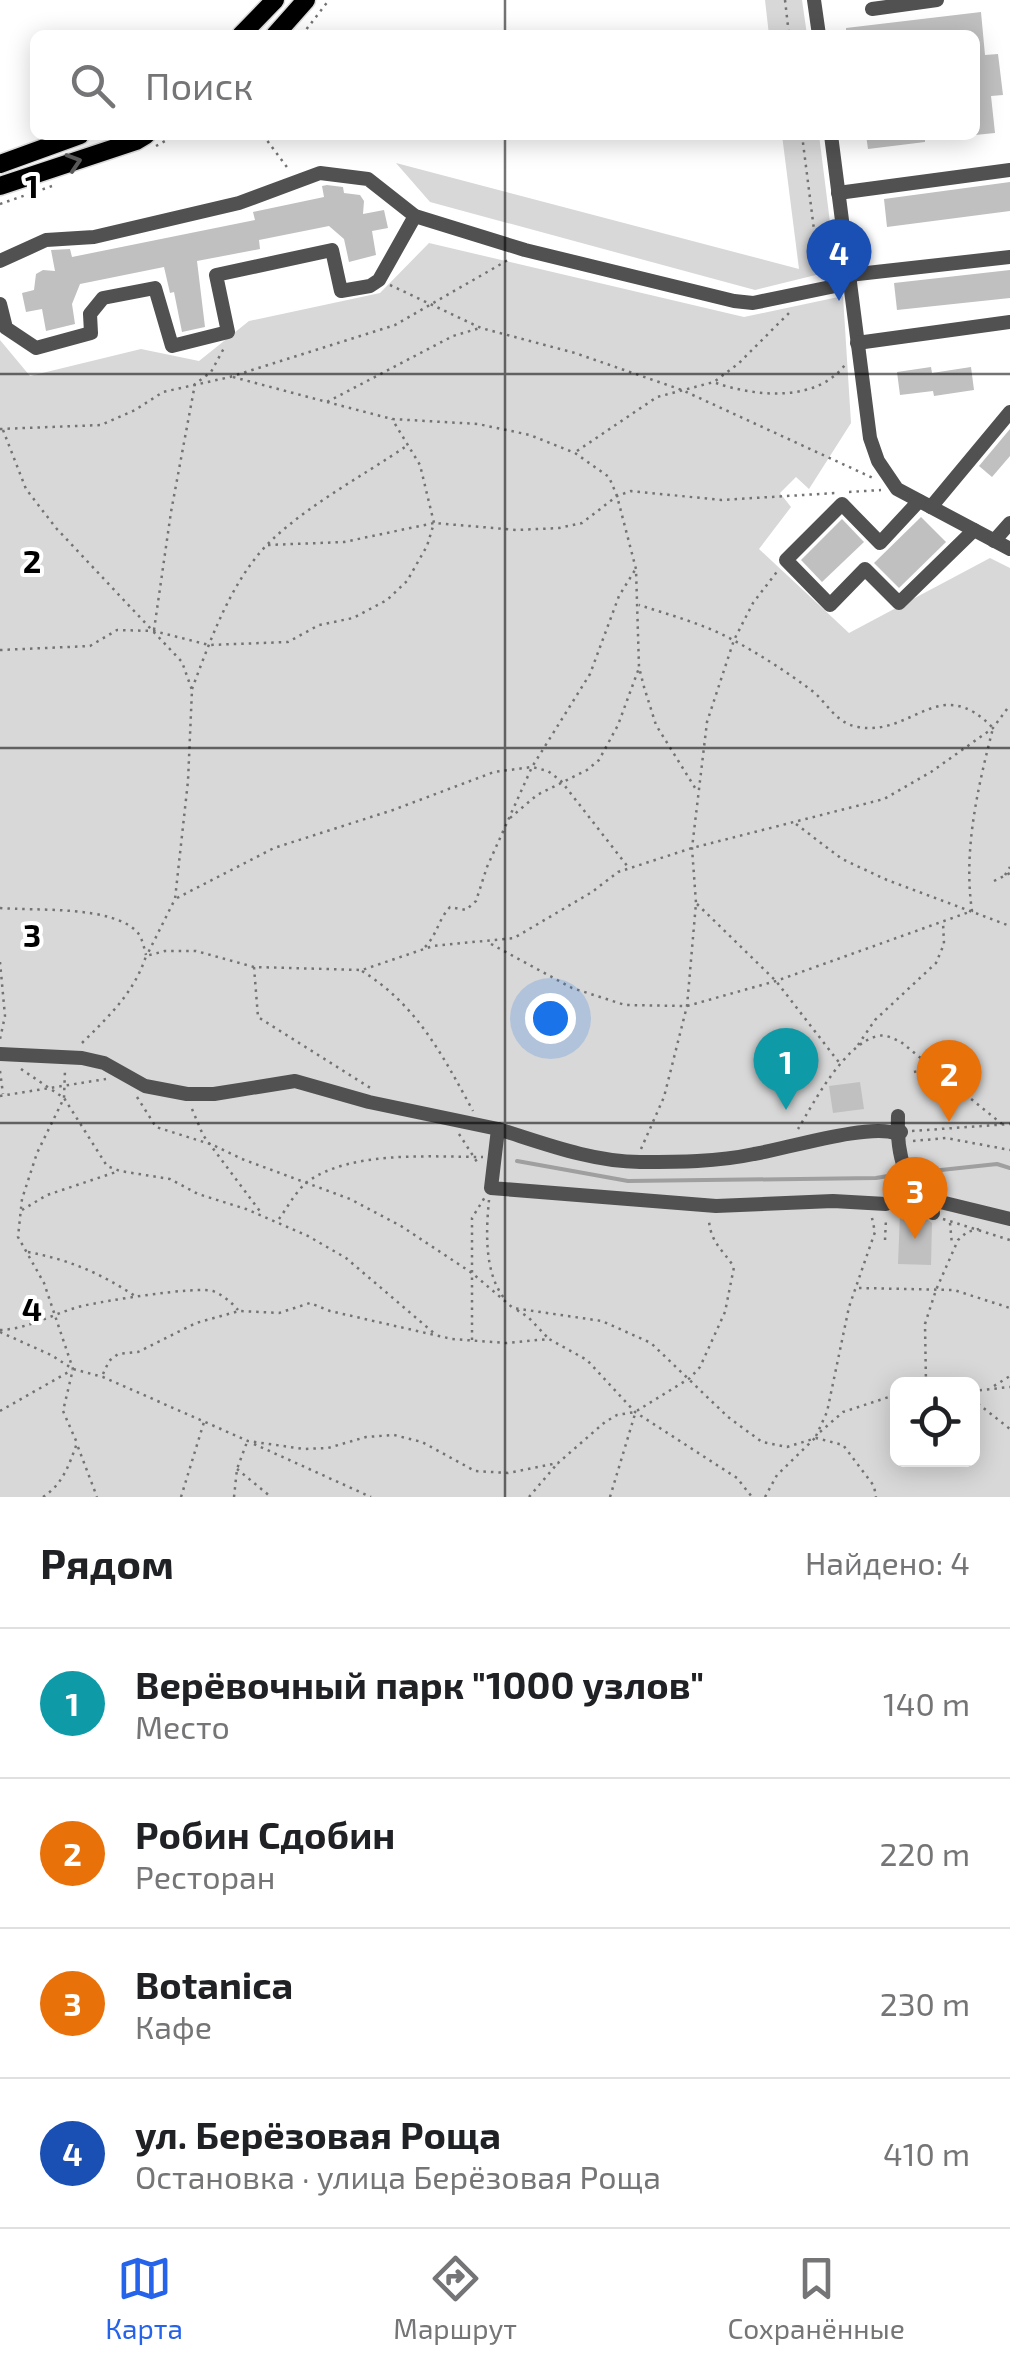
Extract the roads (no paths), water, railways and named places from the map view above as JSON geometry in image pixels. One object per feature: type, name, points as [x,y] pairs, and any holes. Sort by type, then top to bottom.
[{"type":"main road","points":[[245,30],[275,0]]},
{"type":"main road","points":[[279,30],[306,0]]},
{"type":"main road","points":[[0,164],[66,140]]},
{"type":"main road","points":[[0,186],[138,140]]},
{"type":"street","points":[[814,0],[817,30]]},
{"type":"street","points":[[872,9],[937,0]]},
{"type":"street","points":[[832,140],[870,438],[878,461],[898,489],[1010,549]]},
{"type":"street","points":[[838,193],[1010,170]]},
{"type":"street","points":[[0,260],[46,240],[94,237],[239,203],[320,173],[368,179],[415,216],[525,250],[734,301],[753,303],[849,279],[1010,257]]},
{"type":"street","points":[[0,304],[6,328],[36,348],[90,334],[90,314],[103,298],[155,288],[172,346],[228,332],[216,275],[332,250],[341,291],[370,286],[380,280],[415,216]]},
{"type":"street","points":[[857,343],[1010,322]]},
{"type":"street","points":[[974,530],[899,603],[864,569],[830,605],[786,560],[842,504],[880,543],[925,504],[1010,412]]},
{"type":"street","points":[[994,541],[1010,523]]},
{"type":"street","points":[[0,1054],[70,1056],[104,1063],[145,1086],[188,1094],[250,1090],[289,1080],[369,1102],[498,1129],[566,1150],[635,1162],[714,1160],[788,1146],[897,1134]]},
{"type":"street","points":[[898,1116],[897,1134],[914,1203],[933,1213]]},
{"type":"street","points":[[498,1129],[491,1188],[716,1206],[879,1203]]},
{"type":"street","points":[[914,1203],[1010,1219]]},
{"type":"waterway","points":[[517,1161],[628,1181],[876,1178],[900,1174]]},
{"type":"waterway","points":[[913,1173],[997,1164],[1010,1168]]},
{"type":"place","name":"ул. Берёзовая Роща","points":[[839,301]]},
{"type":"place","name":"Верёвочный парк \"1000 узлов\"","points":[[786,1110]]},
{"type":"place","name":"Робин Сдобин","points":[[949,1122]]},
{"type":"place","name":"Botanica","points":[[915,1239]]}]
